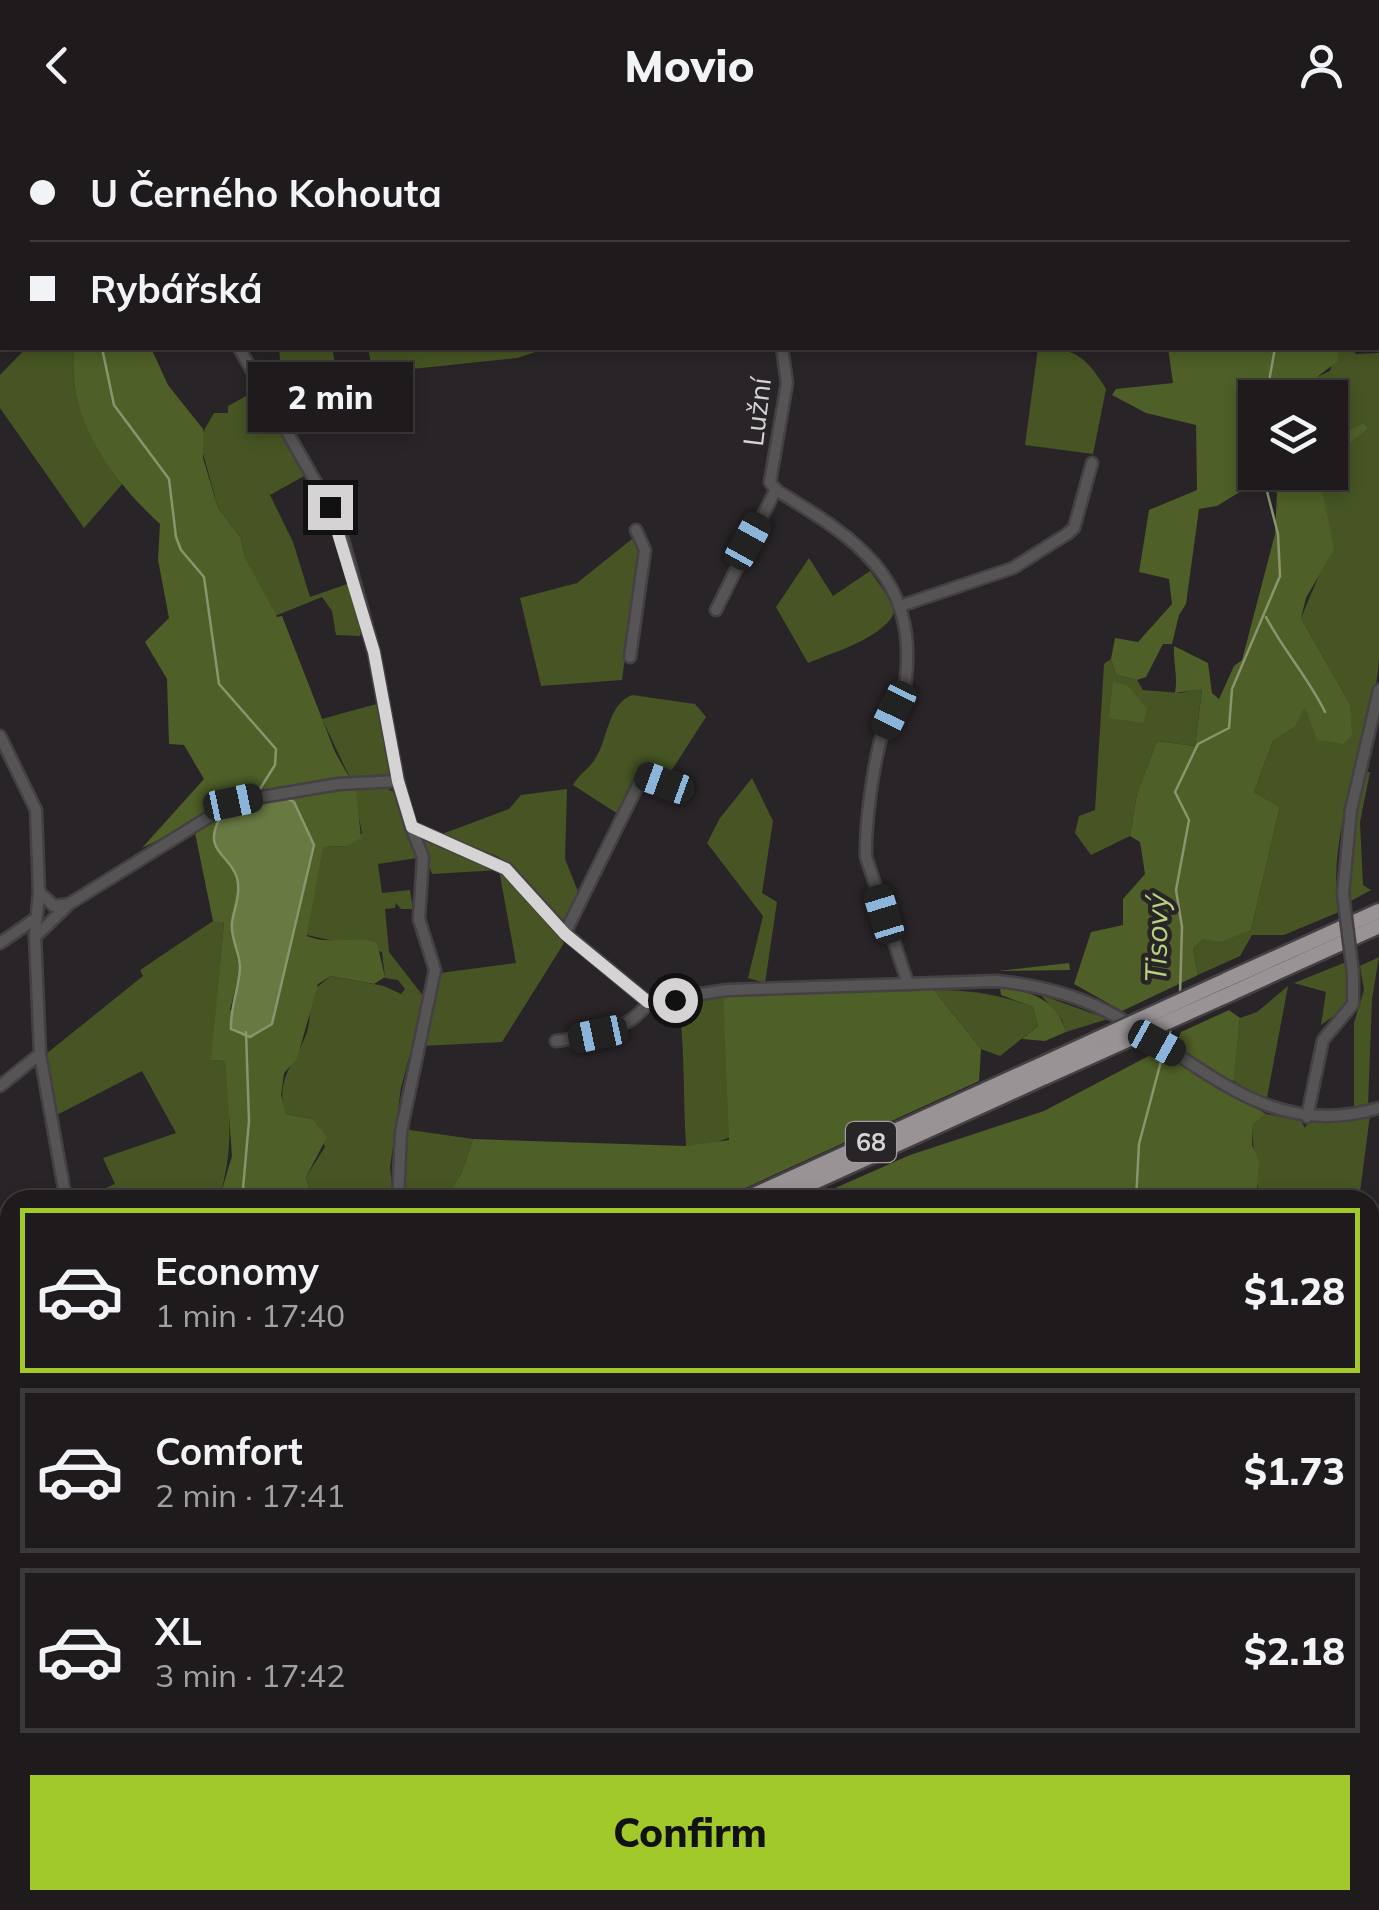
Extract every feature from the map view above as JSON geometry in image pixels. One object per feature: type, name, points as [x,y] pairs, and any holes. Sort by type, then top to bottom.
[{"type":"highway","name":"68","points":[[766,1190],[1229,986],[1379,911]]},
{"type":"highway","name":"68","points":[[1229,986],[1379,926]]},
{"type":"highway","name":"68","points":[[796,1190],[1042,1071]]},
{"type":"street","points":[[240,350],[330,507],[342,536],[374,652],[401,795],[423,858],[419,919],[435,970],[401,1132],[398,1190]]},
{"type":"street","name":"Lužní","points":[[716,610],[773,485],[787,383],[782,350]]},
{"type":"street","points":[[903,605],[1014,568],[1068,534],[1074,528],[1092,463]]},
{"type":"street","points":[[773,485],[841,528],[903,605],[906,676],[883,732],[866,857],[908,984]]},
{"type":"street","points":[[630,657],[644,550],[636,530]]},
{"type":"street","points":[[1307,1117],[1323,1040],[1353,1004],[1343,894],[1351,810],[1379,690]]},
{"type":"street","points":[[0,736],[36,810],[39,892],[35,937],[40,1054],[64,1190]]},
{"type":"street","points":[[565,934],[642,775],[686,791]]},
{"type":"street","points":[[35,937],[69,904],[233,802],[278,793],[398,781]]},
{"type":"street","points":[[412,827],[506,869],[565,934],[648,1002],[727,990],[997,981],[1066,994],[1109,1012],[1260,1106],[1307,1117],[1342,1118],[1379,1108]]},
{"type":"street","points":[[39,892],[54,906],[69,904]]},
{"type":"street","points":[[0,942],[35,919]]},
{"type":"street","points":[[556,1041],[598,1034],[639,1016],[648,1002]]},
{"type":"street","points":[[0,1086],[30,1058],[40,1054]]},
{"type":"shaded area","points":[[24,350],[74,352],[79,406],[93,436],[124,482],[84,528],[0,408],[0,375]]},
{"type":"shaded area","points":[[72,350],[152,350],[168,385],[203,429],[203,458],[218,508],[241,538],[245,557],[277,617],[282,616],[335,752],[356,789],[361,838],[347,846],[323,847],[307,936],[377,943],[385,977],[374,984],[331,976],[318,984],[297,1059],[284,1073],[281,1095],[286,1114],[312,1119],[327,1137],[306,1177],[309,1190],[222,1190],[232,1156],[225,1061],[211,1060],[224,922],[213,921],[195,833],[183,828],[142,848],[204,779],[184,745],[169,744],[167,679],[145,642],[169,618],[158,560],[160,524],[126,489],[97,447],[78,401]],"holes":[[[285,799],[314,845],[272,1024],[230,1010],[240,971],[231,927],[237,902],[237,876],[228,862],[255,803]]]},
{"type":"shaded area","points":[[279,350],[332,350],[337,374],[287,385],[282,381]]},
{"type":"shaded area","points":[[368,350],[542,350],[517,358],[373,373]]},
{"type":"shaded area","points":[[1038,350],[1071,352],[1093,369],[1106,389],[1093,454],[1025,445]]},
{"type":"shaded area","points":[[1168,350],[1338,350],[1338,361],[1317,380],[1238,380],[1238,490],[1243,490],[1217,506],[1199,509],[1186,604],[1172,644],[1163,644],[1146,677],[1137,680],[1116,675],[1111,659],[1115,638],[1138,642],[1172,604],[1169,579],[1139,572],[1149,510],[1197,490],[1196,425],[1146,413],[1112,395],[1116,389],[1173,383]]},
{"type":"shaded area","points":[[1336,350],[1379,353],[1379,658],[1369,722],[1338,848],[1339,912],[1284,935],[1252,935],[1240,956],[1198,975],[1193,949],[1203,939],[1251,930],[1280,807],[1254,792],[1273,741],[1295,727],[1305,706],[1350,704],[1301,618],[1332,544],[1323,490],[1348,490],[1348,444],[1367,428],[1363,423],[1348,430],[1348,380],[1317,380],[1330,371]]},
{"type":"shaded area","points":[[255,391],[306,475],[270,495],[293,542],[310,597],[350,583],[363,626],[360,636],[336,635],[332,611],[322,597],[275,616],[245,557],[241,538],[218,508],[199,439],[214,413],[228,413],[228,406]]},
{"type":"shaded area","points":[[1363,423],[1368,428],[1348,445],[1348,430]]},
{"type":"shaded area","points":[[1273,490],[1323,490],[1334,549],[1306,598],[1301,618],[1350,704],[1352,735],[1344,744],[1317,740],[1305,707],[1295,727],[1273,741],[1254,792],[1280,807],[1251,930],[1220,942],[1203,939],[1193,949],[1198,975],[1122,1011],[1074,984],[1091,932],[1123,925],[1123,899],[1145,874],[1140,842],[1130,836],[1137,793],[1157,741],[1195,746],[1202,689],[1175,693],[1174,646],[1208,663],[1212,693],[1219,699],[1234,666],[1242,660],[1275,534],[1277,493]]},
{"type":"shaded area","points":[[632,539],[640,545],[622,680],[541,686],[520,598],[577,583]]},
{"type":"shaded area","points":[[809,558],[833,596],[870,571],[896,608],[883,627],[871,635],[808,663],[776,607]]},
{"type":"shaded area","points":[[1111,659],[1116,675],[1137,680],[1143,690],[1181,693],[1202,688],[1195,746],[1157,741],[1137,793],[1130,836],[1091,855],[1075,833],[1079,816],[1095,810],[1104,664]]},
{"type":"shaded area","points":[[1113,681],[1128,686],[1147,709],[1143,723],[1109,718]]},
{"type":"shaded area","points":[[632,695],[695,704],[706,717],[666,779],[641,766],[618,814],[573,785],[595,759],[618,707]]},
{"type":"shaded area","points":[[380,703],[392,776],[351,780],[322,719]]},
{"type":"shaded area","points":[[1366,772],[1370,772],[1360,822],[1363,885],[1371,890],[1351,901],[1351,843]]},
{"type":"shaded area","points":[[752,778],[773,821],[762,893],[777,902],[765,983],[748,978],[763,916],[707,843],[720,818]]},
{"type":"shaded area","points":[[360,786],[382,786],[394,792],[418,852],[417,858],[378,864],[382,893],[410,890],[413,909],[401,909],[396,903],[395,908],[385,909],[389,952],[424,997],[401,1088],[390,1168],[393,1190],[309,1190],[306,1177],[325,1147],[312,1119],[286,1114],[282,1091],[307,1032],[312,991],[331,976],[384,986],[401,994],[405,989],[398,980],[385,978],[382,952],[307,935],[322,847],[347,846],[362,833],[354,794]]},
{"type":"shaded area","points":[[567,789],[565,859],[579,894],[562,922],[499,857],[442,834],[509,809],[521,795]]},
{"type":"shaded area","points":[[286,798],[294,802],[314,845],[272,1024],[250,1037],[231,1029],[240,968],[232,928],[238,884],[234,871],[216,848],[214,833],[222,816],[237,806]]},
{"type":"shaded area","points":[[419,837],[498,867],[564,943],[502,1042],[422,1046],[440,973],[516,963],[499,870],[432,874]]},
{"type":"shaded area","points":[[213,921],[224,921],[212,1060],[225,1061],[229,1115],[229,1147],[221,1190],[101,1190],[115,1184],[103,1158],[176,1133],[142,1071],[53,1117],[46,1054],[143,976],[140,970]]},
{"type":"shaded area","points":[[1379,957],[1372,999],[1368,1107],[1354,1112],[1354,1023],[1364,990],[1360,966]]},
{"type":"shaded area","points":[[1346,962],[1349,988],[1345,1008],[1321,1025],[1326,992],[1294,983]]},
{"type":"shaded area","points":[[1069,963],[1070,970],[998,971]]},
{"type":"shaded area","points":[[1288,986],[1266,1103],[1233,1080],[1240,1018],[1257,1012]]},
{"type":"shaded area","points":[[1000,988],[1022,991],[1049,1004],[1066,1032],[1045,1041],[1022,1039],[1038,1026],[1033,1007],[1001,995]]},
{"type":"shaded area","points":[[934,990],[984,994],[1033,1007],[1038,1026],[1000,1056],[981,1049]]},
{"type":"shaded area","points":[[934,990],[981,1049],[979,1081],[741,1190],[450,1190],[462,1172],[473,1139],[686,1146],[729,1140],[723,995]]},
{"type":"shaded area","points":[[723,995],[731,1137],[709,1145],[686,1146],[679,1004]]},
{"type":"shaded area","points":[[1041,995],[1108,1019],[1066,1032],[1062,1020]]},
{"type":"shaded area","points":[[1229,1010],[1240,1018],[1232,1094],[1266,1114],[1253,1125],[1252,1145],[1259,1161],[1257,1190],[831,1190],[910,1155],[1044,1111],[1177,1041],[1181,1032]]},
{"type":"shaded area","points":[[1266,1114],[1301,1121],[1305,1128],[1308,1122],[1370,1115],[1360,1190],[1259,1190],[1253,1125]]},
{"type":"shaded area","points":[[403,1129],[473,1139],[462,1172],[450,1190],[402,1190]]},
{"type":"waterway","points":[[102,350],[114,405],[169,479],[176,537],[181,550],[204,577],[219,684],[276,749],[275,765],[258,792]]},
{"type":"waterway","name":"Tisový","points":[[1269,380],[1275,350]]},
{"type":"waterway","name":"Tisový","points":[[1180,994],[1182,927],[1176,890],[1189,820],[1175,792],[1198,744],[1229,728],[1232,689],[1280,576],[1278,534],[1267,490]]},
{"type":"waterway","points":[[1266,617],[1325,712]]},
{"type":"waterway","name":"Tisový","points":[[1167,1042],[1172,1026]]},
{"type":"waterway","points":[[243,1190],[249,1121],[246,1032]]},
{"type":"waterway","name":"Tisový","points":[[1137,1190],[1139,1144],[1164,1050]]},
{"type":"route","points":[[330,507],[342,536],[374,652],[401,795],[412,827],[488,857],[506,869],[587,954],[648,1002],[675,1000]]}]
